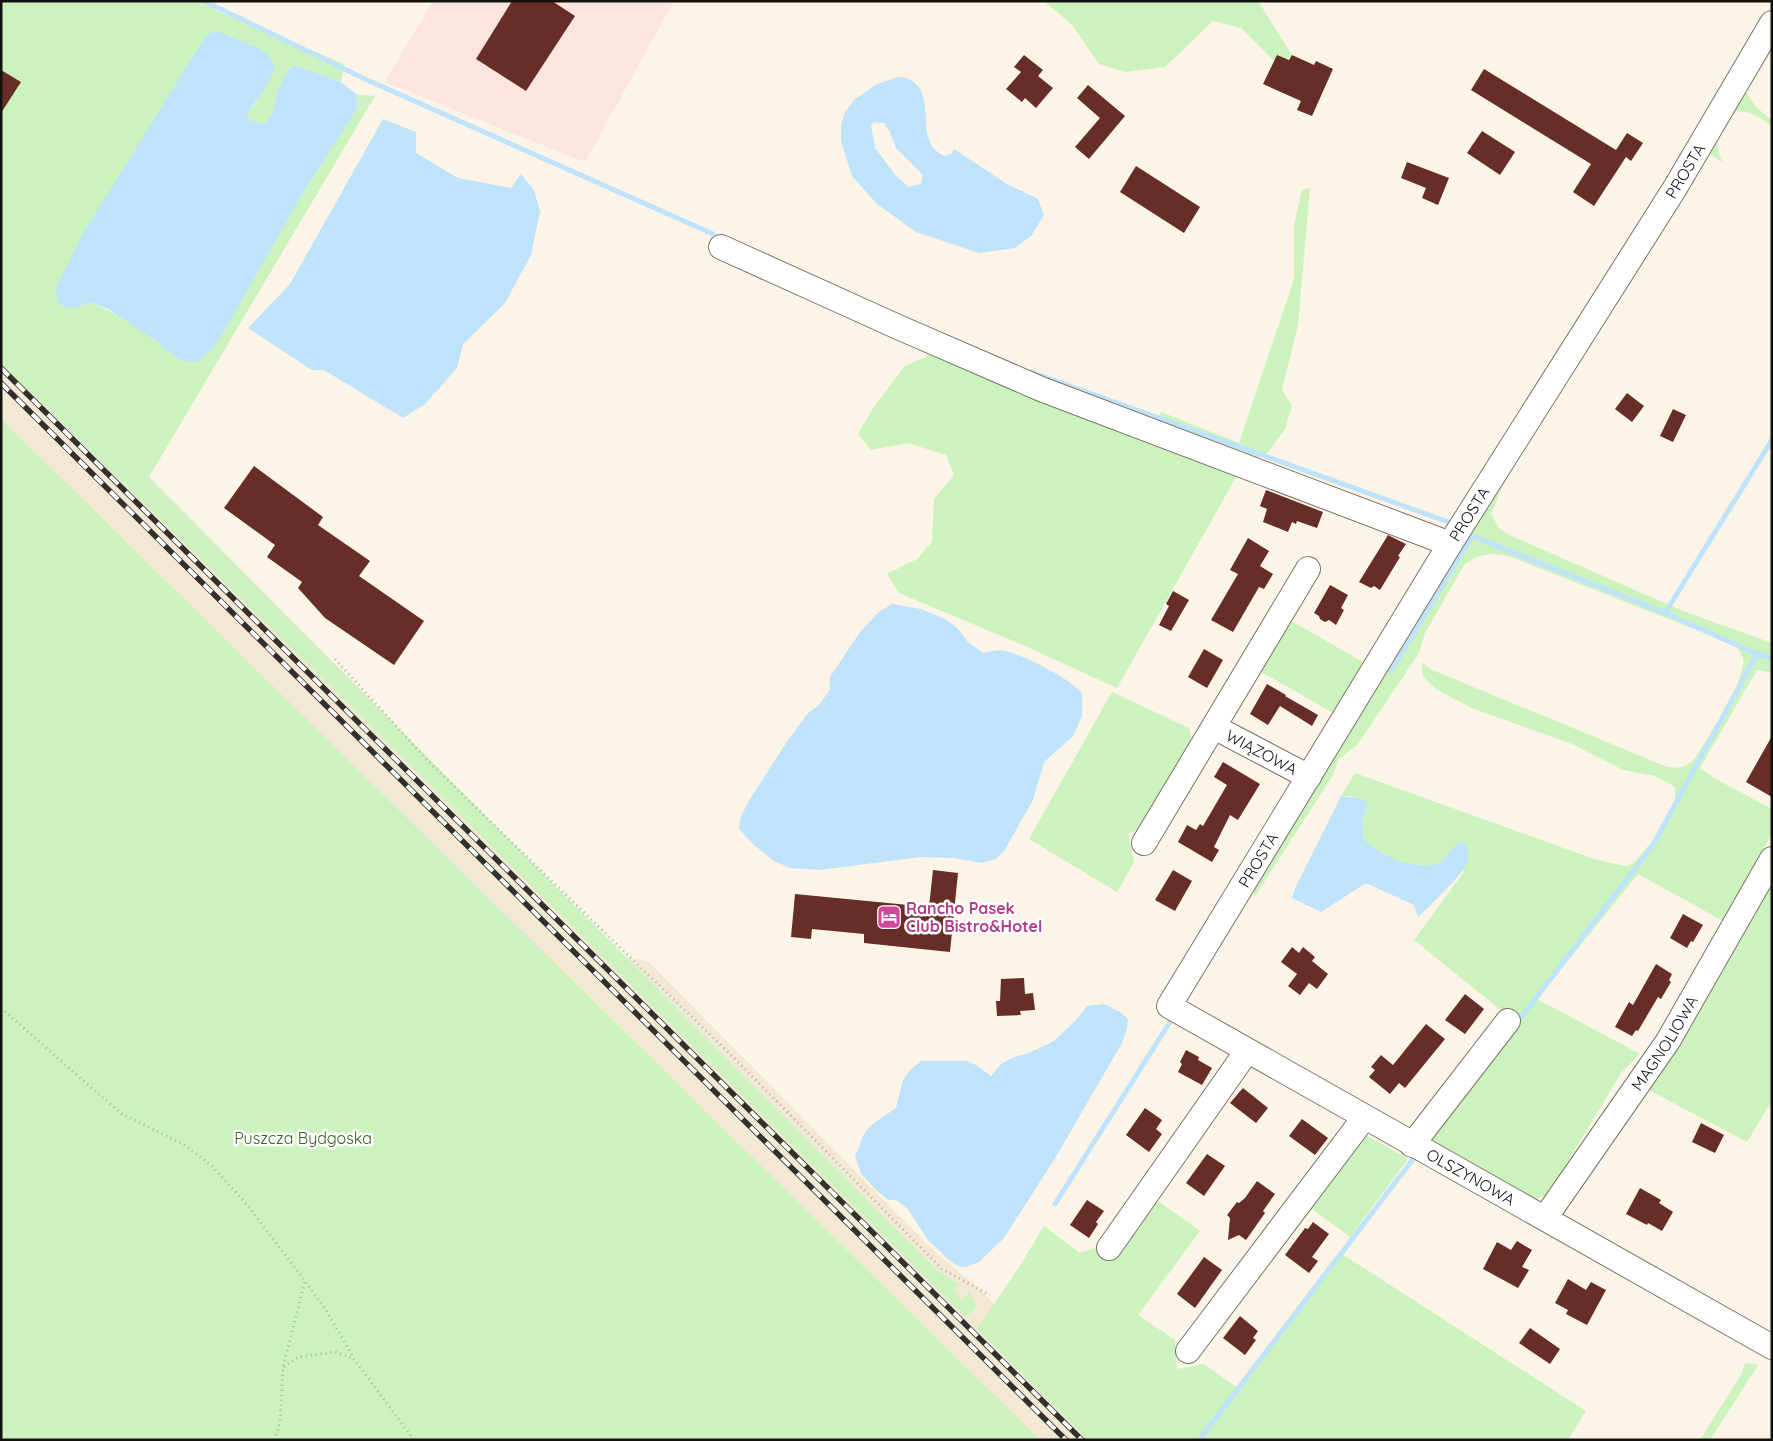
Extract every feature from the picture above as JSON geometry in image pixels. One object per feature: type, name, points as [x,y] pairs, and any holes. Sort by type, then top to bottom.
[{"type":"street","name":"PROSTA","points":[[1169,1006],[1450,544],[1675,188],[1772,23]]},
{"type":"street","points":[[721,248],[1041,389],[1450,544]]},
{"type":"street","points":[[1144,843],[1308,569]]},
{"type":"street","name":"WIĄZOWA","points":[[1214,727],[1309,777]]},
{"type":"street","name":"MAGNOLIOWA","points":[[1545,1218],[1668,1040],[1772,859]]},
{"type":"street","name":"OLSZYNOWA","points":[[1169,1006],[1417,1148],[1545,1218],[1772,1347]]},
{"type":"street","points":[[1417,1148],[1508,1021]]},
{"type":"street","points":[[1109,1248],[1247,1051]]},
{"type":"street","points":[[1188,1352],[1364,1118]]},
{"type":"path","points":[[335,659],[429,762],[732,1056],[942,1269],[990,1295]]},
{"type":"path","points":[[1,1008],[122,1114],[183,1144],[210,1165],[249,1207],[306,1281],[326,1310],[354,1359],[414,1440]]},
{"type":"path","points":[[275,1440],[280,1422],[283,1367],[306,1281]]},
{"type":"path","points":[[283,1367],[298,1357],[335,1352],[354,1359]]},
{"type":"shaded area","points":[[433,1],[674,1],[585,162],[385,82]]},
{"type":"shaded area","points":[[1,312],[148,477],[625,957],[648,961],[937,1254],[981,1290],[1116,1440],[1035,1440],[1,424]]},
{"type":"green space","points":[[1,1],[217,1],[213,9],[344,64],[341,82],[295,65],[277,92],[272,114],[264,124],[250,120],[247,116],[258,101],[256,47],[218,31],[207,34],[190,62],[74,309],[90,302],[102,307],[136,327],[177,358],[301,196],[358,107],[356,94],[375,96],[149,477],[937,1270],[960,1285],[955,1289],[955,1292],[962,1300],[969,1292],[976,1305],[974,1310],[965,1317],[343,699],[1,364]]},
{"type":"green space","points":[[1044,1],[1258,1],[1292,55],[1278,65],[1241,28],[1213,21],[1165,67],[1125,72],[1099,64],[1072,25]]},
{"type":"green space","points":[[1772,33],[1772,50],[1746,91],[1757,107],[1772,120],[1772,126],[1748,112],[1731,112],[1716,142],[1722,162],[1707,152]]},
{"type":"green space","points":[[1310,188],[1298,325],[1282,390],[1292,406],[1285,429],[1266,455],[1250,459],[1158,424],[1161,412],[1239,443],[1294,279],[1294,226],[1302,190]]},
{"type":"green space","points":[[936,352],[1240,470],[1117,688],[1025,646],[899,593],[887,574],[917,559],[932,542],[934,499],[954,475],[946,455],[908,443],[871,450],[858,434],[873,408],[905,366]]},
{"type":"green space","name":"Puszcza Bydgoska","points":[[1,419],[1040,1440],[1,1440]]},
{"type":"green space","points":[[1510,469],[1491,514],[1499,528],[1507,534],[1683,611],[1772,643],[1772,673],[1757,670],[1700,768],[1714,778],[1772,809],[1772,834],[1723,921],[1638,874],[1537,999],[1640,1054],[1621,1073],[1548,1195],[1535,1199],[1426,1138],[1518,1024],[1414,940],[1463,873],[1464,866],[1468,860],[1456,844],[1440,863],[1426,866],[1397,861],[1371,846],[1364,839],[1362,820],[1368,806],[1351,796],[1341,796],[1355,773],[1597,860],[1626,866],[1634,863],[1659,833],[1675,802],[1675,788],[1655,776],[1623,770],[1572,744],[1474,709],[1437,690],[1423,677],[1422,662],[1430,669],[1665,766],[1678,768],[1695,758],[1733,694],[1743,668],[1743,659],[1738,648],[1509,556],[1490,554],[1475,558],[1464,565],[1425,633],[1419,653],[1358,744],[1339,759],[1333,775],[1254,898],[1253,884]]},
{"type":"green space","points":[[1288,619],[1368,665],[1337,715],[1258,670]]},
{"type":"green space","points":[[1112,692],[1189,728],[1192,742],[1142,829],[1128,833],[1134,862],[1117,892],[1029,839]]},
{"type":"green space","points":[[1766,883],[1772,886],[1772,1100],[1747,1142],[1645,1088]]},
{"type":"green space","points":[[1361,1132],[1408,1159],[1350,1237],[1307,1205]]},
{"type":"green space","points":[[1152,1197],[1200,1231],[1138,1315],[1175,1340],[1177,1369],[1204,1364],[1236,1387],[1339,1252],[1586,1411],[1568,1440],[1088,1440],[977,1329],[1044,1226],[1080,1253],[1103,1245]]},
{"type":"green space","points":[[1745,1363],[1758,1365],[1710,1440],[1700,1440],[1742,1373]]},
{"type":"water","points":[[218,31],[256,47],[269,56],[275,67],[272,76],[247,116],[250,120],[264,124],[272,114],[277,92],[288,70],[295,65],[341,82],[356,94],[358,107],[301,196],[216,345],[198,362],[188,362],[177,358],[108,309],[90,302],[74,309],[60,305],[55,290],[82,235],[207,34]]},
{"type":"water","points":[[898,77],[909,79],[918,87],[923,96],[929,140],[935,149],[945,156],[951,154],[954,149],[1007,184],[1038,199],[1044,215],[1032,235],[1015,248],[979,253],[916,232],[877,204],[852,176],[841,141],[841,125],[845,112],[855,99],[877,84]],"holes":[[[874,122],[884,123],[890,132],[896,148],[923,175],[921,184],[909,187],[896,176],[875,148],[871,125]]]},
{"type":"water","points":[[383,119],[416,132],[416,153],[458,178],[511,188],[521,174],[534,190],[540,212],[531,255],[505,303],[463,344],[457,368],[425,404],[403,418],[324,370],[312,370],[248,328],[290,284]]},
{"type":"water","points":[[892,604],[921,609],[947,620],[957,628],[968,642],[983,653],[998,650],[1006,651],[1057,674],[1082,693],[1082,716],[1073,736],[1044,762],[1033,800],[1004,851],[996,859],[982,863],[954,858],[921,857],[819,870],[790,868],[774,861],[754,845],[739,829],[741,816],[788,740],[809,712],[818,706],[830,690],[830,677],[860,632],[879,612]]},
{"type":"water","points":[[1341,796],[1363,799],[1368,806],[1362,820],[1364,839],[1371,846],[1397,861],[1425,866],[1440,863],[1456,844],[1463,842],[1467,848],[1468,861],[1465,867],[1446,890],[1418,917],[1414,905],[1366,883],[1321,912],[1292,898],[1296,886]]},
{"type":"water","points":[[1104,1004],[1120,1012],[1128,1019],[1122,1043],[1057,1155],[1004,1238],[979,1262],[966,1267],[958,1266],[928,1240],[907,1208],[896,1200],[888,1200],[862,1175],[855,1157],[864,1134],[871,1125],[896,1108],[903,1080],[911,1069],[921,1061],[967,1061],[991,1076],[1001,1064],[1054,1041],[1075,1021],[1087,1006]]},
{"type":"building","points":[[512,1],[552,1],[575,16],[526,91],[476,59]]},
{"type":"building","points":[[1024,55],[1043,70],[1038,76],[1053,88],[1036,108],[1025,98],[1022,102],[1006,89],[1021,72],[1014,67]]},
{"type":"building","points":[[1277,55],[1289,60],[1292,55],[1314,65],[1316,61],[1333,69],[1312,116],[1297,110],[1301,101],[1263,84]]},
{"type":"building","points":[[1484,69],[1616,150],[1627,133],[1643,143],[1631,161],[1626,157],[1594,206],[1573,192],[1591,164],[1471,90]]},
{"type":"building","points":[[1,70],[21,82],[1,113]]},
{"type":"building","points":[[1088,85],[1125,116],[1089,159],[1075,147],[1100,118],[1077,98]]},
{"type":"building","points":[[1482,131],[1515,152],[1500,175],[1467,153]]},
{"type":"building","points":[[1407,162],[1449,178],[1438,205],[1422,198],[1426,188],[1401,178]]},
{"type":"building","points":[[1136,166],[1200,207],[1184,233],[1120,192]]},
{"type":"building","points":[[1627,393],[1644,406],[1632,422],[1615,409]]},
{"type":"building","points":[[1673,409],[1686,415],[1673,442],[1660,436]]},
{"type":"building","points":[[254,466],[323,517],[318,525],[370,561],[359,576],[424,621],[394,665],[325,618],[298,588],[302,582],[267,557],[275,545],[224,508]]},
{"type":"building","points":[[1266,490],[1323,512],[1317,528],[1297,521],[1296,524],[1292,522],[1288,532],[1263,522],[1267,509],[1260,506]]},
{"type":"building","points":[[1388,535],[1406,544],[1380,590],[1374,586],[1371,588],[1359,582]]},
{"type":"building","points":[[1248,538],[1269,551],[1260,566],[1273,574],[1264,589],[1259,587],[1233,632],[1211,620],[1238,574],[1230,570]]},
{"type":"building","points":[[1330,585],[1348,595],[1341,608],[1344,610],[1336,625],[1329,620],[1325,622],[1314,613]]},
{"type":"building","points":[[1173,591],[1189,600],[1171,631],[1159,625],[1169,606],[1166,604]]},
{"type":"building","points":[[1204,649],[1223,660],[1207,688],[1188,677]]},
{"type":"building","points":[[1267,684],[1318,715],[1312,726],[1280,706],[1268,725],[1250,714]]},
{"type":"building","points":[[1772,736],[1772,797],[1746,782]]},
{"type":"building","points":[[1223,762],[1260,784],[1238,820],[1230,815],[1214,847],[1219,850],[1212,862],[1178,842],[1187,825],[1196,830],[1200,824],[1203,826],[1227,785],[1214,777]]},
{"type":"building","points":[[933,870],[958,873],[950,952],[864,943],[864,934],[812,929],[811,939],[791,937],[795,894],[929,907]]},
{"type":"building","points":[[1173,870],[1192,881],[1175,911],[1155,900]]},
{"type":"building","points":[[1683,914],[1703,925],[1687,948],[1670,938]]},
{"type":"building","points":[[1292,947],[1299,953],[1303,947],[1315,957],[1312,961],[1328,974],[1317,989],[1309,983],[1300,995],[1288,986],[1297,974],[1281,962]]},
{"type":"building","points":[[1656,964],[1672,974],[1669,980],[1671,982],[1661,999],[1658,997],[1638,1031],[1636,1030],[1632,1036],[1615,1027],[1629,1002],[1633,1005]]},
{"type":"building","points":[[1024,978],[1025,994],[1033,993],[1035,1010],[1020,1011],[1021,1015],[997,1016],[996,1001],[1000,1001],[1001,979]]},
{"type":"building","points":[[1465,994],[1484,1009],[1465,1034],[1445,1020]]},
{"type":"building","points":[[1426,1024],[1445,1039],[1405,1088],[1399,1083],[1390,1094],[1369,1077],[1375,1070],[1371,1067],[1381,1055],[1393,1065]]},
{"type":"building","points":[[1186,1050],[1199,1057],[1198,1060],[1212,1068],[1202,1085],[1178,1072],[1182,1064],[1180,1062]]},
{"type":"building","points":[[1243,1088],[1268,1108],[1256,1123],[1230,1103]]},
{"type":"building","points":[[1145,1108],[1162,1120],[1156,1129],[1162,1134],[1149,1152],[1126,1135]]},
{"type":"building","points":[[1302,1119],[1328,1138],[1315,1155],[1289,1136]]},
{"type":"building","points":[[1701,1123],[1724,1135],[1715,1153],[1692,1142]]},
{"type":"building","points":[[1207,1154],[1225,1166],[1204,1196],[1186,1183]]},
{"type":"building","points":[[1257,1181],[1275,1194],[1263,1211],[1265,1213],[1246,1240],[1239,1235],[1228,1240],[1230,1218],[1227,1215],[1237,1202],[1239,1203],[1245,1198]]},
{"type":"building","points":[[1640,1188],[1661,1200],[1659,1203],[1673,1212],[1662,1231],[1626,1214]]},
{"type":"building","points":[[1087,1200],[1104,1211],[1096,1222],[1098,1224],[1089,1238],[1070,1225]]},
{"type":"building","points":[[1313,1222],[1329,1234],[1312,1257],[1318,1261],[1309,1273],[1285,1255],[1305,1228],[1308,1229]]},
{"type":"building","points":[[1517,1241],[1532,1250],[1522,1267],[1529,1270],[1518,1288],[1483,1269],[1497,1242],[1511,1250]]},
{"type":"building","points":[[1204,1257],[1222,1270],[1195,1308],[1177,1294]]},
{"type":"building","points":[[1568,1279],[1586,1290],[1591,1282],[1606,1290],[1587,1325],[1566,1314],[1568,1310],[1555,1303]]},
{"type":"building","points":[[1240,1316],[1258,1331],[1253,1338],[1256,1340],[1245,1355],[1223,1338]]},
{"type":"building","points":[[1530,1328],[1560,1349],[1550,1364],[1519,1343]]},
{"type":"waterway","points":[[204,1],[365,79],[713,234]]},
{"type":"waterway","points":[[1031,372],[1454,524]]},
{"type":"waterway","points":[[1757,654],[1665,613],[1772,440]]},
{"type":"waterway","points":[[1391,671],[1472,536],[1665,613]]},
{"type":"waterway","points":[[1516,1024],[1653,845],[1757,654],[1772,658]]},
{"type":"waterway","points":[[1055,1204],[1170,1022]]},
{"type":"waterway","points":[[1199,1440],[1417,1154]]},
{"type":"railway","points":[[1,368],[1082,1440]]},
{"type":"railway","points":[[1,383],[1066,1440]]},
{"type":"place","name":"Rancho Pasek Club Bistro&Hotel","points":[[889,917]]}]
